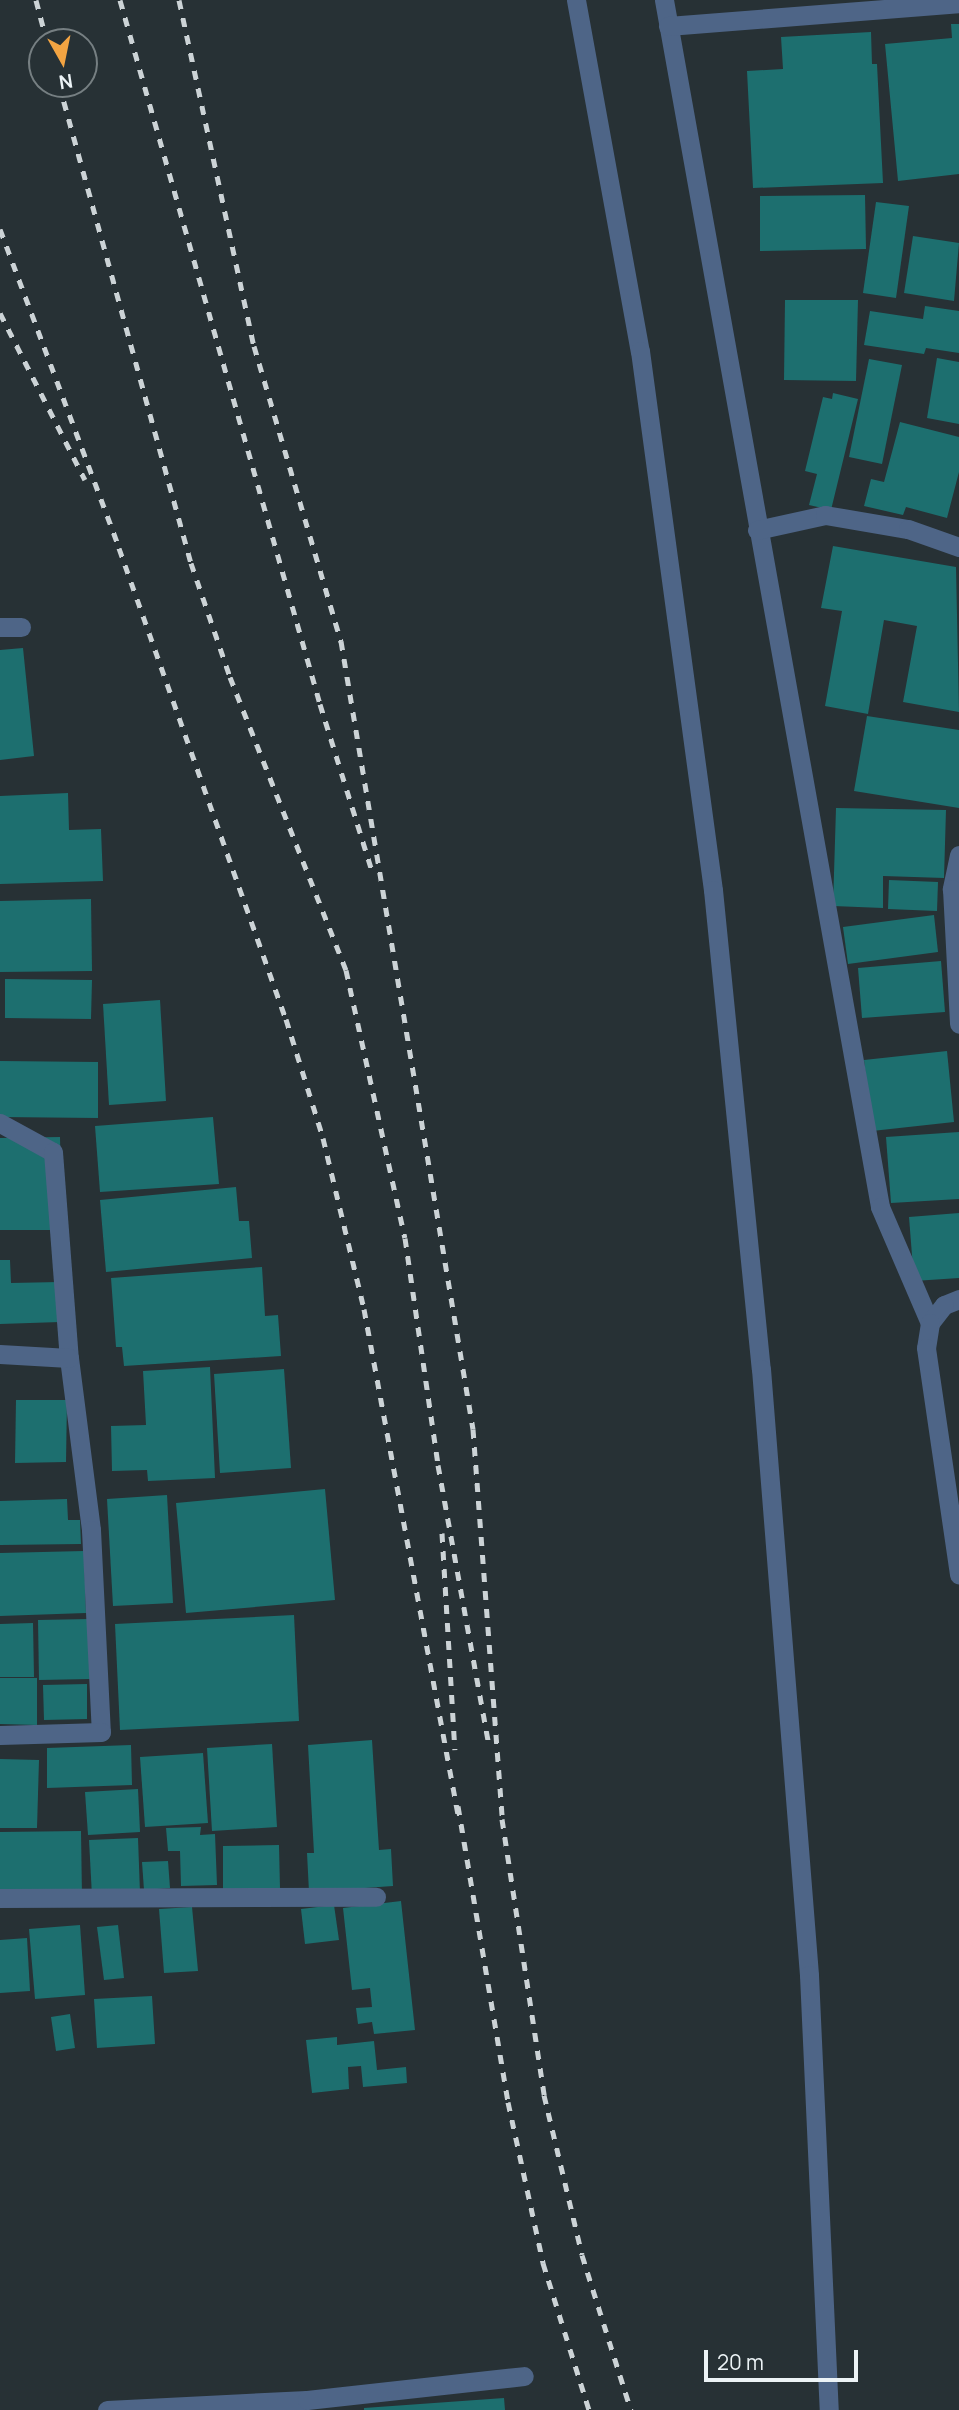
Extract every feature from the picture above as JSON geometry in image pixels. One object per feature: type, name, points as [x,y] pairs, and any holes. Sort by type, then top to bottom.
[{"type":"street","points":[[576,0],[640,351],[713,890],[761,1369],[807,1948],[829,2410]]},
{"type":"street","points":[[664,0],[880,1207],[930,1323],[927,1373],[959,1575]]},
{"type":"street","points":[[668,26],[959,3]]},
{"type":"street","points":[[757,530],[825,515],[908,529],[959,547]]},
{"type":"street","points":[[0,627],[21,627]]},
{"type":"street","points":[[959,855],[952,889],[959,1024]]},
{"type":"street","points":[[0,1123],[53,1152],[69,1357],[91,1530],[101,1732],[0,1735]]},
{"type":"street","points":[[930,1323],[944,1305],[959,1299]]},
{"type":"street","points":[[0,1354],[69,1357]]},
{"type":"street","points":[[0,1898],[376,1897]]},
{"type":"street","points":[[107,2410],[308,2405],[524,2376]]},
{"type":"building","points":[[951,24],[959,24],[959,174],[898,181],[885,44],[952,38]]},
{"type":"building","points":[[871,32],[872,64],[877,64],[883,183],[753,188],[747,71],[783,69],[781,37]]},
{"type":"building","points":[[865,195],[866,249],[760,251],[760,196]]},
{"type":"building","points":[[876,202],[909,206],[896,298],[863,293]]},
{"type":"building","points":[[913,236],[959,243],[954,301],[904,293]]},
{"type":"building","points":[[785,300],[858,300],[856,381],[784,380]]},
{"type":"building","points":[[925,306],[959,311],[959,353],[926,348],[924,354],[864,345],[870,311],[923,319]]},
{"type":"building","points":[[937,358],[959,362],[959,424],[927,418]]},
{"type":"building","points":[[869,359],[902,365],[882,464],[849,457]]},
{"type":"building","points":[[833,393],[858,399],[831,510],[809,505],[817,474],[805,471],[823,397],[832,399]]},
{"type":"building","points":[[900,422],[959,437],[959,472],[947,518],[906,507],[903,515],[864,506],[871,479],[884,482]]},
{"type":"building","points":[[833,546],[956,567],[959,712],[903,702],[917,626],[884,620],[868,714],[825,706],[842,611],[821,608]]},
{"type":"building","points":[[23,648],[34,756],[0,760],[0,650]]},
{"type":"building","points":[[867,716],[959,730],[959,808],[854,791]]},
{"type":"building","points":[[68,793],[69,830],[101,829],[103,881],[0,884],[0,796]]},
{"type":"building","points":[[836,808],[946,810],[944,878],[883,876],[883,908],[833,906]]},
{"type":"building","points":[[889,880],[938,882],[937,911],[888,909]]},
{"type":"building","points":[[91,899],[92,971],[0,972],[0,901]]},
{"type":"building","points":[[934,915],[938,952],[848,964],[843,927]]},
{"type":"building","points":[[941,961],[945,1012],[862,1018],[858,968]]},
{"type":"building","points":[[5,979],[92,980],[91,1019],[5,1018]]},
{"type":"building","points":[[160,1000],[166,1101],[109,1105],[103,1004]]},
{"type":"building","points":[[947,1051],[954,1122],[872,1131],[864,1060]]},
{"type":"building","points":[[0,1061],[98,1062],[98,1118],[0,1117]]},
{"type":"building","points":[[213,1117],[219,1184],[100,1192],[95,1126]]},
{"type":"building","points":[[959,1132],[959,1199],[891,1203],[886,1137]]},
{"type":"building","points":[[60,1137],[62,1230],[0,1230],[0,1138]]},
{"type":"building","points":[[236,1187],[239,1221],[249,1221],[252,1258],[106,1272],[100,1200]]},
{"type":"building","points":[[959,1213],[959,1278],[914,1281],[909,1217]]},
{"type":"building","points":[[0,1260],[10,1260],[11,1283],[59,1282],[60,1322],[0,1324]]},
{"type":"building","points":[[262,1267],[265,1316],[278,1315],[281,1356],[124,1366],[122,1347],[116,1347],[111,1278]]},
{"type":"building","points":[[210,1367],[215,1478],[148,1481],[147,1470],[112,1471],[111,1426],[146,1425],[143,1371]]},
{"type":"building","points":[[284,1369],[291,1468],[220,1473],[214,1374]]},
{"type":"building","points":[[16,1400],[67,1400],[66,1462],[15,1463]]},
{"type":"building","points":[[325,1489],[335,1600],[186,1613],[176,1503]]},
{"type":"building","points":[[167,1495],[173,1603],[113,1606],[107,1499]]},
{"type":"building","points":[[67,1499],[68,1520],[80,1520],[81,1544],[0,1545],[0,1501]]},
{"type":"building","points":[[84,1551],[86,1613],[0,1616],[0,1553]]},
{"type":"building","points":[[294,1615],[299,1721],[120,1730],[115,1624]]},
{"type":"building","points":[[90,1619],[90,1679],[39,1680],[38,1620]]},
{"type":"building","points":[[33,1623],[34,1677],[0,1677],[0,1624]]},
{"type":"building","points":[[0,1678],[37,1678],[37,1725],[0,1724]]},
{"type":"building","points":[[87,1684],[87,1719],[44,1720],[43,1685]]},
{"type":"building","points":[[372,1740],[379,1850],[391,1849],[393,1886],[309,1892],[307,1853],[314,1853],[308,1745]]},
{"type":"building","points":[[272,1744],[277,1827],[212,1831],[207,1748]]},
{"type":"building","points":[[131,1745],[132,1785],[47,1788],[47,1748]]},
{"type":"building","points":[[203,1753],[208,1823],[145,1827],[140,1757]]},
{"type":"building","points":[[0,1759],[39,1760],[37,1828],[0,1828]]},
{"type":"building","points":[[138,1789],[140,1832],[88,1835],[85,1792]]},
{"type":"building","points":[[201,1827],[200,1835],[215,1834],[217,1885],[181,1886],[180,1851],[168,1851],[166,1828]]},
{"type":"building","points":[[81,1831],[82,1897],[0,1898],[0,1832]]},
{"type":"building","points":[[138,1838],[140,1893],[92,1896],[89,1840]]},
{"type":"building","points":[[279,1845],[280,1889],[223,1890],[223,1846]]},
{"type":"building","points":[[168,1861],[170,1888],[144,1890],[142,1862]]},
{"type":"building","points":[[401,1901],[415,2030],[374,2034],[372,2022],[358,2024],[356,2008],[372,2007],[370,1988],[352,1990],[343,1908]]},
{"type":"building","points":[[334,1905],[339,1940],[305,1944],[301,1909]]},
{"type":"building","points":[[192,1907],[198,1971],[164,1973],[159,1909]]},
{"type":"building","points":[[80,1925],[85,1995],[35,1999],[29,1929]]},
{"type":"building","points":[[118,1925],[124,1978],[104,1980],[97,1927]]},
{"type":"building","points":[[27,1938],[30,1991],[0,1993],[0,1940]]},
{"type":"building","points":[[152,1996],[155,2044],[97,2048],[94,1999]]},
{"type":"building","points":[[70,2014],[75,2048],[56,2051],[51,2017]]},
{"type":"building","points":[[337,2037],[337,2045],[374,2041],[377,2070],[406,2067],[407,2083],[363,2087],[361,2066],[348,2067],[349,2089],[312,2093],[306,2040]]},
{"type":"building","points":[[504,2398],[505,2410],[364,2410],[364,2408]]},
{"type":"railway","points":[[36,0],[43,28]]},
{"type":"railway","points":[[120,0],[320,704],[372,871]]},
{"type":"railway","points":[[179,0],[254,346],[341,641],[473,1429],[502,1819],[544,2095],[582,2255],[631,2410]]},
{"type":"railway","points":[[63,98],[191,563],[230,677],[346,970],[405,1238],[438,1465],[489,1746]]},
{"type":"railway","points":[[0,229],[119,548],[286,1019],[323,1138],[364,1309],[458,1814]]},
{"type":"railway","points":[[0,313],[85,480]]},
{"type":"railway","points":[[442,1533],[455,1750]]},
{"type":"railway","points":[[458,1806],[508,2102],[543,2263],[589,2410]]}]
